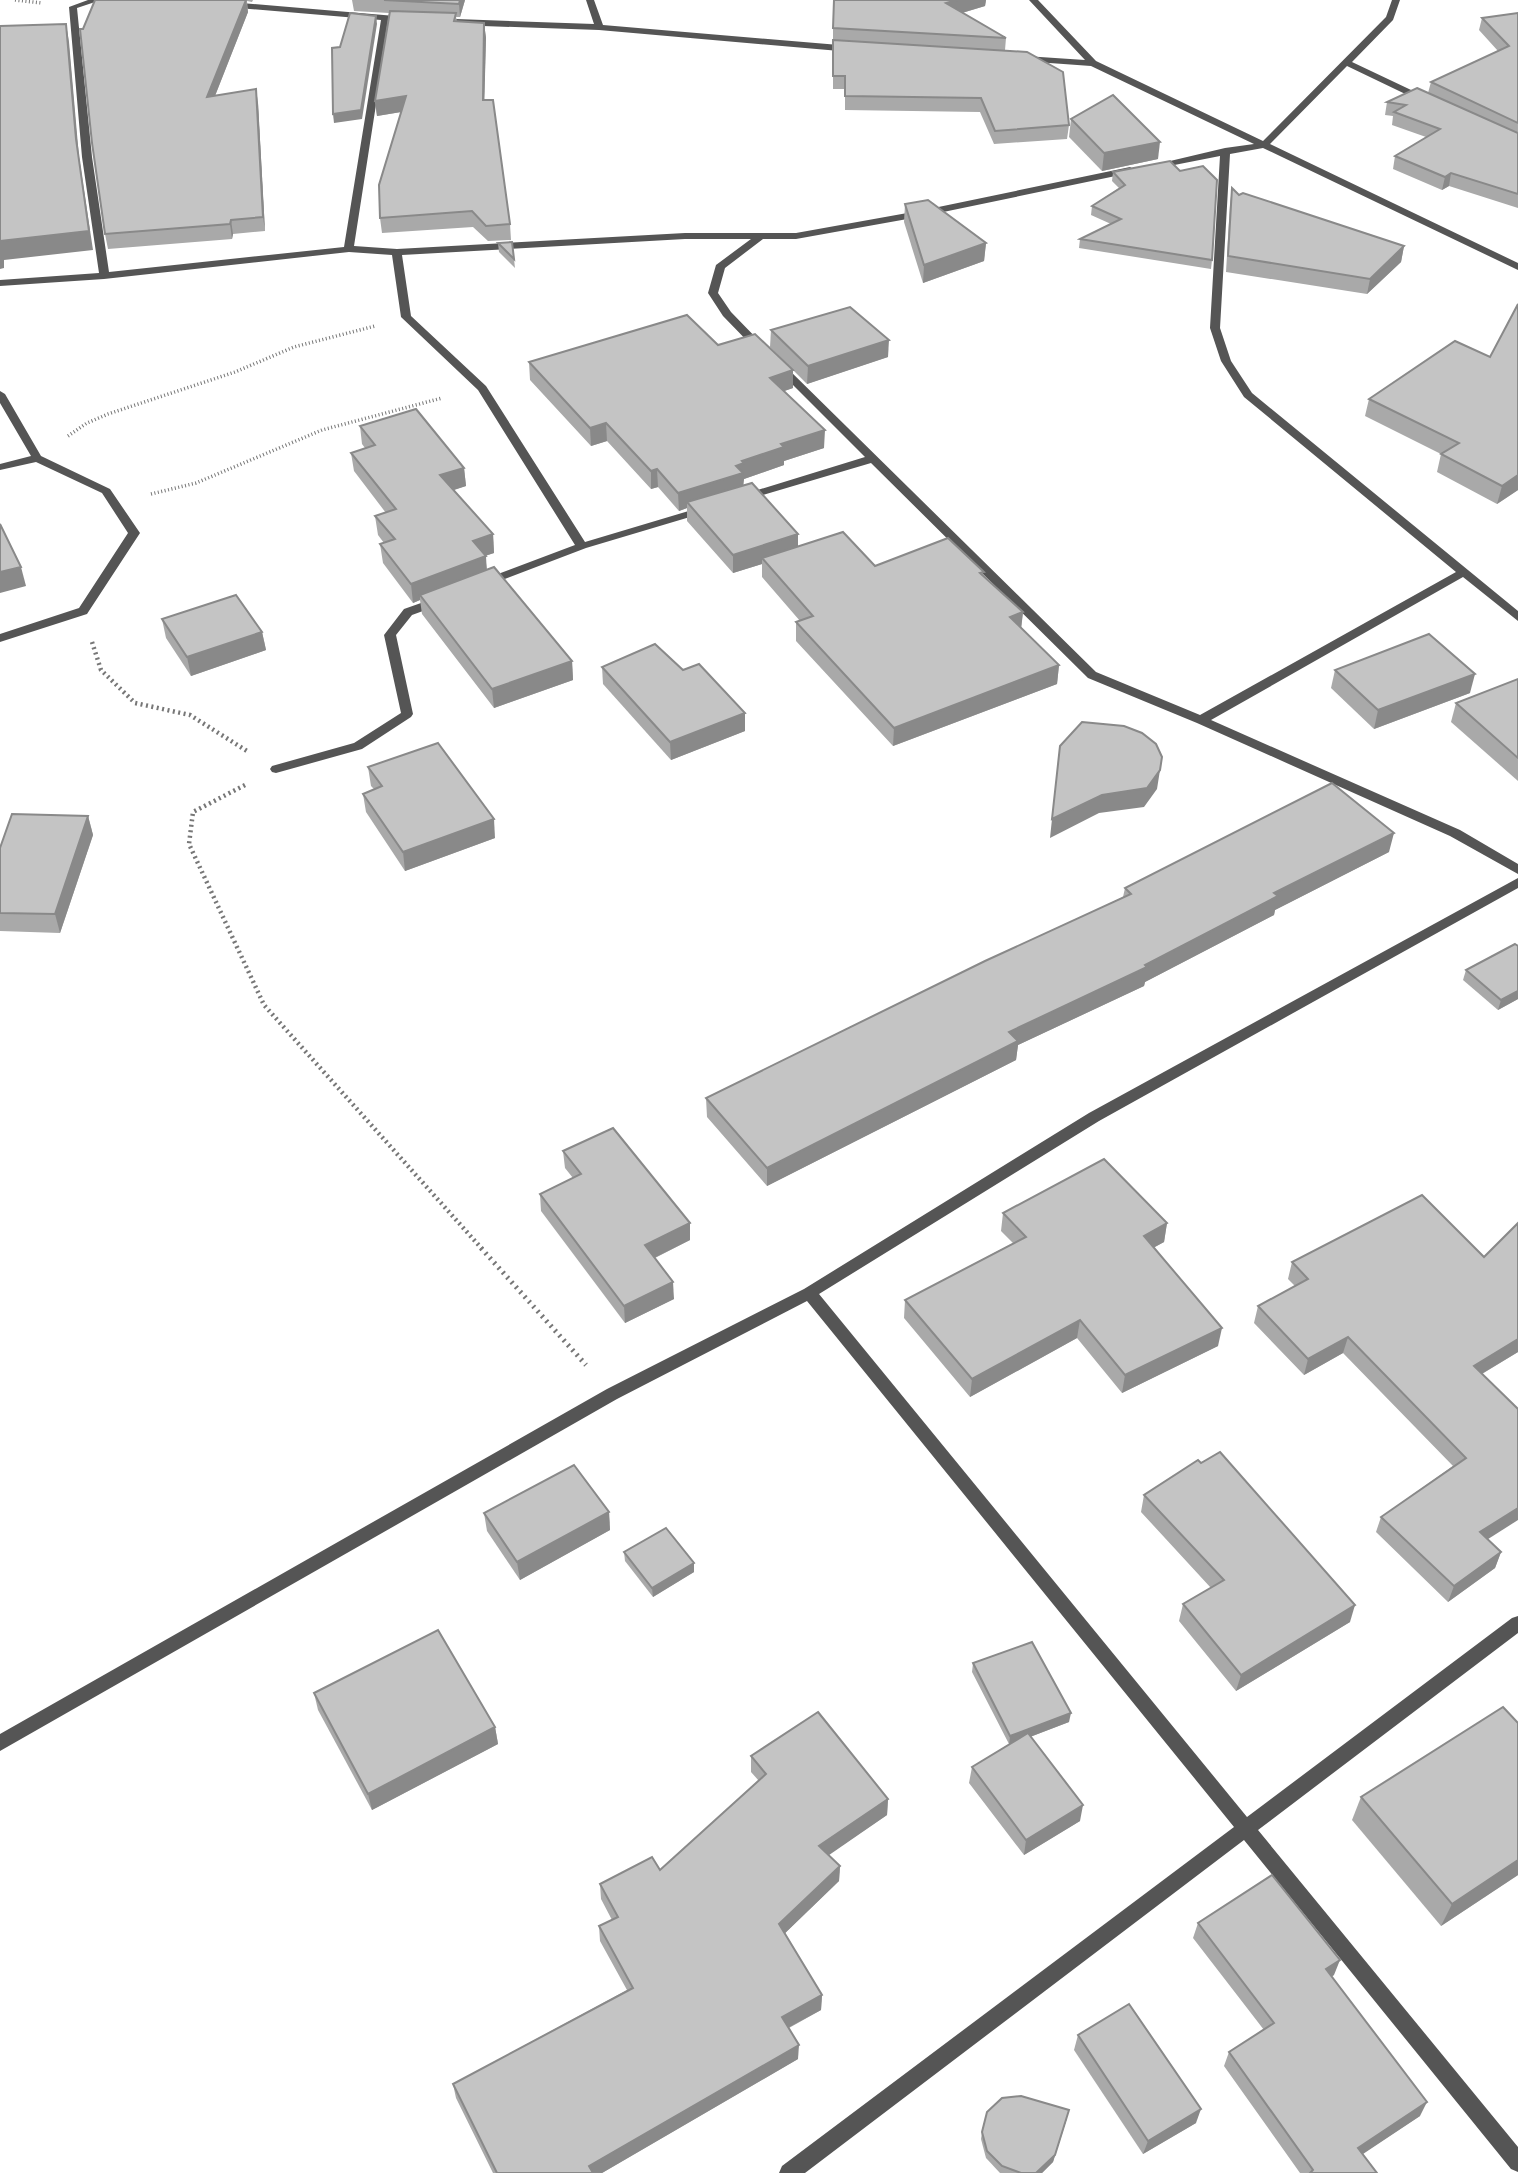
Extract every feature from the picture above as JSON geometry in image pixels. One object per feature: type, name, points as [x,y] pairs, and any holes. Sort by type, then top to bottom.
[{"type":"street","points":[[97,0],[73,7],[87,157],[104,276]]},
{"type":"street","points":[[590,0],[599,27]]},
{"type":"street","points":[[1033,0],[1093,63],[1518,267]]},
{"type":"street","points":[[0,283],[104,276],[349,249],[397,252],[685,236],[796,236],[1264,145],[1390,18],[1396,0]]},
{"type":"street","points":[[215,4],[385,20],[412,20]]},
{"type":"street","points":[[349,249],[385,20]]},
{"type":"street","points":[[439,21],[599,27],[859,49]]},
{"type":"street","points":[[1011,58],[1093,63]]},
{"type":"street","points":[[1347,64],[1433,104]]},
{"type":"street","points":[[1225,151],[1214,328],[1226,361],[1248,395],[1518,617]]},
{"type":"street","points":[[761,236],[720,267],[713,293],[727,314],[1092,675],[1201,720],[1455,833],[1518,870]]},
{"type":"street","points":[[397,252],[406,317],[482,388],[582,546]]},
{"type":"street","points":[[0,394],[37,458],[106,491],[134,533],[83,611],[0,638]]},
{"type":"street","points":[[0,467],[37,458]]},
{"type":"street","points":[[727,503],[872,459]]},
{"type":"street","points":[[276,769],[358,746],[407,714],[390,635],[408,612],[582,546],[714,507]]},
{"type":"street","points":[[1201,720],[1462,573]]},
{"type":"street","points":[[0,1743],[612,1394],[809,1293],[1094,1117],[1518,882]]},
{"type":"street","points":[[809,1293],[1518,2162]]},
{"type":"street","points":[[789,2173],[1518,1623]]},
{"type":"path","points":[[37,458],[87,423],[108,414],[235,372],[294,346],[406,317]]},
{"type":"path","points":[[106,491],[141,497],[196,483],[322,430],[482,388]]},
{"type":"path","points":[[83,611],[100,670],[135,704],[190,715],[276,769]]},
{"type":"path","points":[[276,769],[193,812],[189,844],[264,1005],[612,1394]]},
{"type":"building","points":[[95,0],[246,0],[207,97],[256,89],[263,217],[231,220],[230,224],[105,234],[80,29],[83,29]]},
{"type":"building","points":[[384,0],[460,0],[459,4]]},
{"type":"building","points":[[834,0],[957,0],[946,3],[1006,38],[833,28]]},
{"type":"building","points":[[390,11],[456,13],[454,21],[484,23],[483,100],[493,100],[510,224],[486,226],[472,211],[380,218],[379,185],[406,96],[375,101]]},
{"type":"building","points":[[350,13],[376,16],[361,110],[333,114],[332,48],[340,47]]},
{"type":"building","points":[[1518,13],[1518,123],[1431,82],[1509,46],[1482,18]]},
{"type":"building","points":[[66,24],[76,139],[89,231],[0,241],[0,26]]},
{"type":"building","points":[[833,40],[1027,52],[1063,72],[1069,125],[995,131],[981,98],[845,96],[845,76],[833,76]]},
{"type":"building","points":[[1417,88],[1518,133],[1518,194],[1451,173],[1445,177],[1395,156],[1440,129],[1394,112],[1406,105],[1387,102]]},
{"type":"building","points":[[1113,95],[1160,142],[1104,153],[1071,119]]},
{"type":"building","points":[[1170,161],[1180,171],[1203,166],[1217,180],[1212,260],[1080,239],[1121,219],[1092,206],[1125,185],[1113,172]]},
{"type":"building","points":[[1232,188],[1239,195],[1243,193],[1404,246],[1370,279],[1228,256]]},
{"type":"building","points":[[928,200],[986,243],[924,265],[905,204]]},
{"type":"building","points":[[512,242],[514,259],[498,243]]},
{"type":"building","points":[[1518,304],[1518,475],[1502,486],[1441,454],[1459,443],[1369,399],[1455,341],[1490,357]]},
{"type":"building","points":[[850,307],[889,340],[808,366],[771,330]]},
{"type":"building","points":[[687,315],[718,345],[755,334],[793,370],[770,378],[825,430],[781,444],[784,447],[742,461],[744,463],[736,466],[743,473],[678,493],[657,469],[651,471],[606,423],[590,428],[529,362]]},
{"type":"building","points":[[416,409],[464,468],[440,475],[493,534],[473,541],[486,556],[411,584],[380,544],[395,539],[375,516],[396,509],[351,453],[375,445],[360,426]]},
{"type":"building","points":[[752,483],[798,534],[733,555],[687,502]]},
{"type":"building","points":[[0,524],[21,567],[0,572]]},
{"type":"building","points":[[843,532],[875,566],[948,538],[984,572],[980,573],[1023,612],[1010,617],[1059,665],[894,728],[796,622],[813,616],[762,558]]},
{"type":"building","points":[[494,567],[572,661],[492,689],[420,595]]},
{"type":"building","points":[[236,595],[262,632],[187,657],[162,619]]},
{"type":"building","points":[[1429,634],[1475,674],[1378,710],[1335,670]]},
{"type":"building","points":[[655,644],[683,670],[699,664],[745,713],[670,742],[602,667]]},
{"type":"building","points":[[1518,679],[1518,758],[1456,703]]},
{"type":"building","points":[[1082,722],[1124,726],[1142,733],[1156,744],[1162,757],[1160,770],[1147,788],[1102,795],[1052,819],[1060,746]]},
{"type":"building","points":[[438,743],[494,819],[403,852],[363,794],[382,786],[368,767]]},
{"type":"building","points":[[1332,783],[1394,833],[1274,893],[1278,896],[1145,965],[1147,967],[1009,1032],[1018,1041],[767,1168],[706,1098],[985,961],[1131,894],[1125,888]]},
{"type":"building","points":[[12,814],[88,816],[55,914],[0,913],[0,848]]},
{"type":"building","points":[[1515,944],[1518,946],[1518,991],[1501,1000],[1466,970]]},
{"type":"building","points":[[613,1128],[690,1223],[645,1245],[673,1282],[624,1306],[540,1194],[581,1174],[563,1151]]},
{"type":"building","points":[[1104,1159],[1167,1223],[1144,1236],[1222,1328],[1125,1375],[1080,1320],[972,1379],[905,1300],[1026,1237],[1003,1213]]},
{"type":"building","points":[[1422,1195],[1484,1257],[1518,1223],[1518,1339],[1474,1366],[1518,1409],[1518,1508],[1480,1532],[1501,1552],[1454,1586],[1381,1517],[1466,1458],[1348,1337],[1308,1359],[1258,1306],[1308,1279],[1292,1262]]},
{"type":"building","points":[[1220,1452],[1355,1605],[1241,1675],[1183,1604],[1224,1580],[1144,1495],[1198,1460],[1201,1463]]},
{"type":"building","points":[[574,1465],[609,1512],[517,1562],[484,1513]]},
{"type":"building","points":[[666,1528],[694,1563],[652,1588],[624,1552]]},
{"type":"building","points":[[438,1630],[495,1727],[368,1794],[314,1693]]},
{"type":"building","points":[[1032,1642],[1071,1713],[1010,1736],[973,1663]]},
{"type":"building","points":[[1503,1707],[1518,1723],[1518,1860],[1452,1904],[1361,1797]]},
{"type":"building","points":[[818,1712],[888,1799],[819,1846],[840,1866],[779,1924],[822,1995],[782,2017],[799,2045],[589,2166],[593,2173],[497,2173],[453,2084],[633,1988],[599,1926],[618,1917],[600,1884],[652,1857],[660,1870],[766,1774],[751,1756]]},
{"type":"building","points":[[1028,1733],[1083,1805],[1026,1840],[972,1767]]},
{"type":"building","points":[[1272,1875],[1340,1960],[1326,1969],[1427,2102],[1358,2148],[1377,2173],[1310,2173],[1313,2170],[1229,2052],[1274,2023],[1198,1923]]},
{"type":"building","points":[[1129,2004],[1201,2109],[1148,2141],[1078,2035]]},
{"type":"building","points":[[1021,2096],[1069,2110],[1055,2155],[1036,2173],[1021,2173],[1002,2166],[987,2151],[982,2132],[987,2112],[1002,2098]]}]
